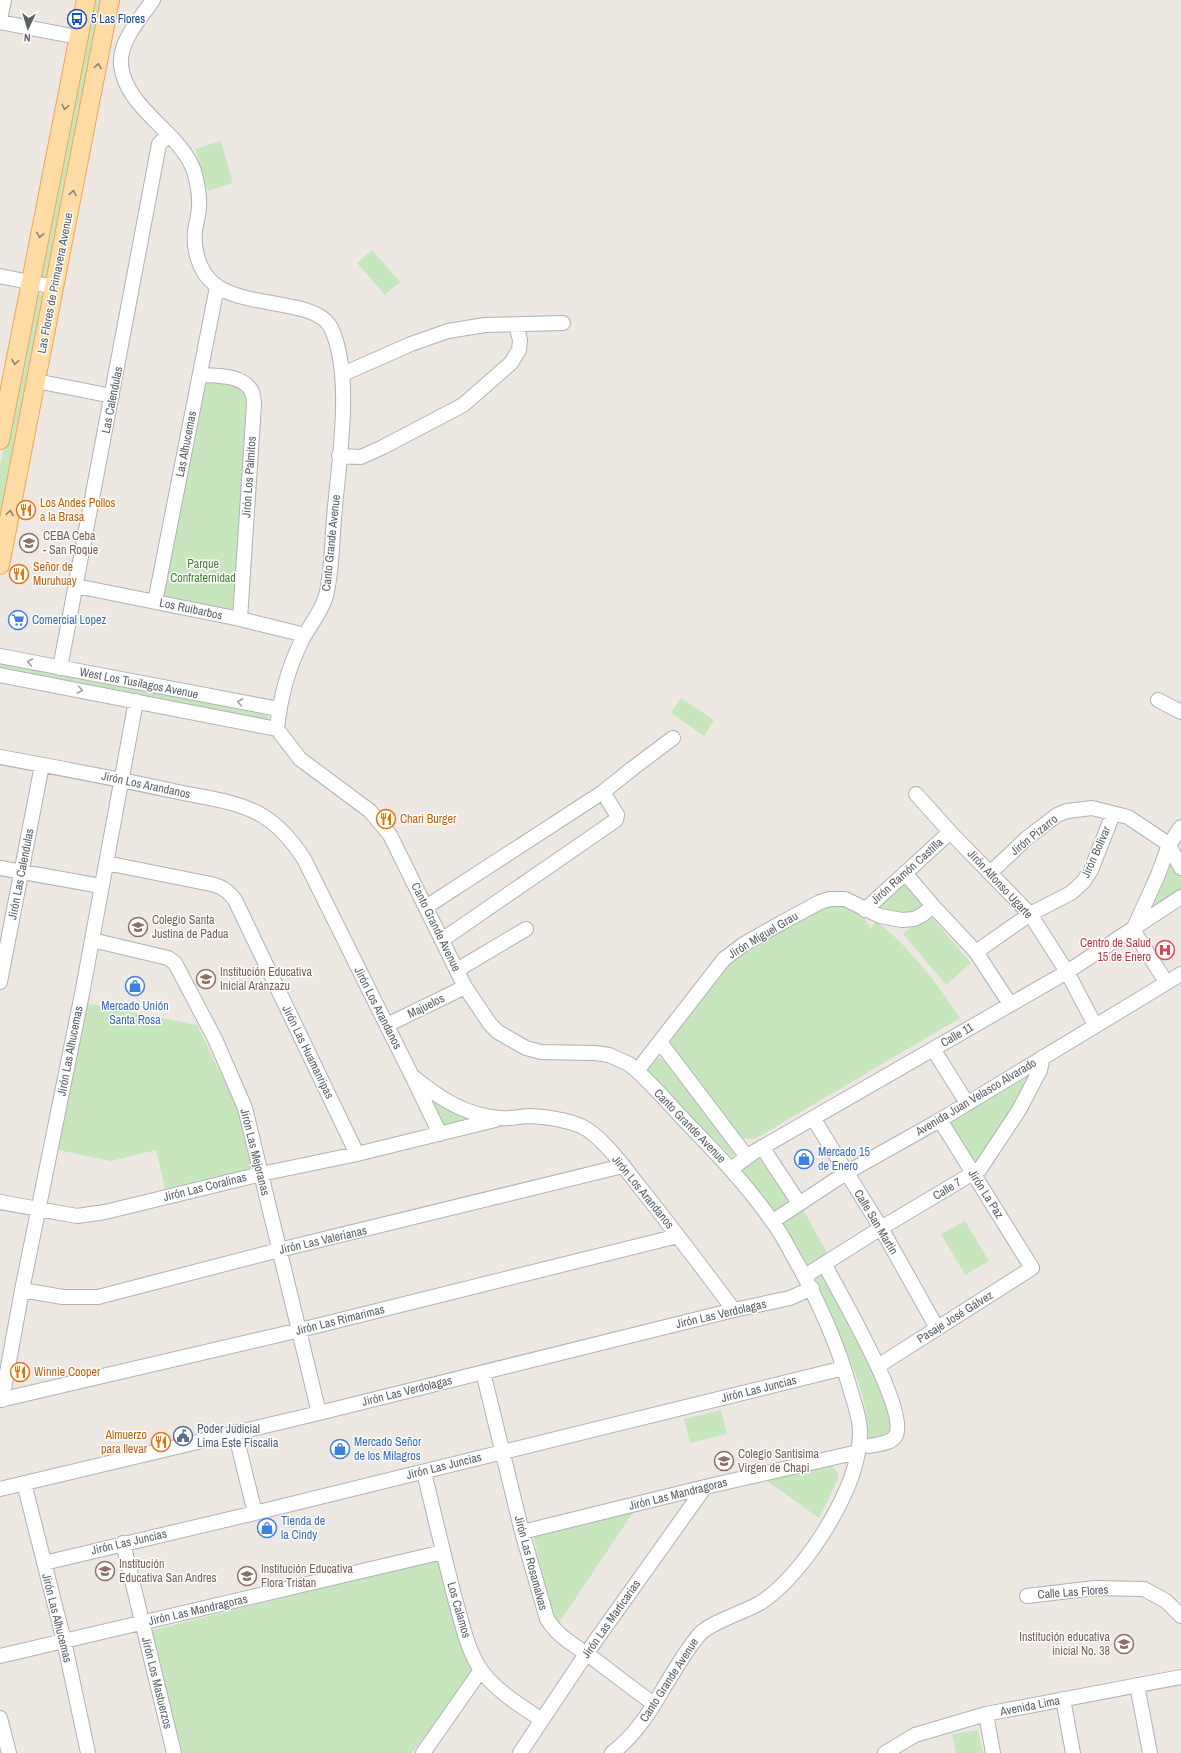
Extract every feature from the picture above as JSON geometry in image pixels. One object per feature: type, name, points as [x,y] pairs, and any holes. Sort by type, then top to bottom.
[{"type":"main road","name":"Las Flores de Primavera Avenue","points":[[0,440],[86,0]]},
{"type":"main road","name":"Las Flores de Primavera Avenue","points":[[0,565],[110,0]]},
{"type":"street","points":[[4,0],[0,21],[67,35]]},
{"type":"street","name":"Canto Grande Avenue","points":[[153,0],[127,39],[122,53],[121,68],[132,93],[188,158],[194,171],[200,203],[195,232],[195,249],[204,272],[210,281],[217,287],[250,300],[308,310],[318,314],[330,325],[336,339],[343,374],[339,456],[328,584],[322,608],[305,635],[292,663],[279,709],[277,729],[300,760],[370,811],[382,824],[396,845],[465,986],[490,1024],[498,1032],[526,1048],[556,1054],[595,1053],[609,1055],[629,1064],[637,1070],[731,1170],[773,1221],[808,1282],[844,1368],[857,1412],[864,1449],[844,1496],[815,1546],[778,1590],[759,1603],[708,1628],[700,1634],[675,1668],[646,1717],[634,1733],[612,1753]]},
{"type":"street","name":"Las Calendulas","points":[[60,668],[159,144],[169,135]]},
{"type":"street","points":[[0,276],[54,287]]},
{"type":"street","name":"Las Alhucemas","points":[[155,602],[217,287]]},
{"type":"street","points":[[343,374],[411,344],[448,331],[485,325],[563,323]]},
{"type":"street","points":[[339,456],[361,457],[397,440],[463,405],[511,363],[519,350],[520,340],[516,324]]},
{"type":"street","name":"Jirón Los Palmitos","points":[[200,375],[225,377],[242,381],[252,392],[254,404],[240,619]]},
{"type":"street","points":[[36,381],[112,396]]},
{"type":"street","name":"Los Ruibarbos","points":[[76,586],[240,619],[305,635]]},
{"type":"street","name":"West Los Tusilagos Avenue","points":[[0,656],[279,709]]},
{"type":"street","name":"West Los Tusilagos Avenue","points":[[0,675],[277,729]]},
{"type":"street","points":[[1158,700],[1181,712]]},
{"type":"street","name":"Jirón Las Alhucemas","points":[[1,1400],[92,940],[136,701]]},
{"type":"street","points":[[426,907],[603,792],[673,738]]},
{"type":"street","name":"Jirón Los Arandanos","points":[[0,757],[121,780],[246,808],[262,816],[288,836],[304,859],[412,1076],[428,1089],[457,1108],[502,1118],[531,1116],[546,1118],[582,1127],[596,1137],[623,1166],[734,1310]]},
{"type":"street","name":"Jirón Las Calendulas","points":[[0,982],[42,764]]},
{"type":"street","points":[[442,940],[616,820],[617,815],[603,792]]},
{"type":"street","name":"Jirón Alfonso Ugarte","points":[[916,794],[950,832],[1030,914],[1067,972],[1095,1025]]},
{"type":"street","name":"Jirón Pizarro","points":[[990,873],[1027,838],[1057,815],[1080,808],[1092,808],[1128,817],[1169,845],[1181,868]]},
{"type":"street","name":"Jirón Bolivar","points":[[976,952],[1030,914],[1071,893],[1083,882],[1091,870],[1113,814]]},
{"type":"street","points":[[1166,982],[1133,930],[1165,858],[1169,845],[1181,827]]},
{"type":"street","name":"Jirón Ramón Castilla","points":[[865,910],[950,832]]},
{"type":"street","name":"Jirón Las Huamanripas","points":[[106,862],[222,886],[236,900],[357,1154]]},
{"type":"street","points":[[0,868],[102,886]]},
{"type":"street","points":[[905,873],[933,906],[976,952],[1010,1004]]},
{"type":"street","name":"Calle 11","points":[[731,1170],[762,1147],[1067,972],[1181,897]]},
{"type":"street","name":"Jirón Miguel Grau","points":[[637,1070],[724,959],[744,944],[820,902],[830,899],[845,899],[865,910],[891,918],[914,919],[922,915],[933,906]]},
{"type":"street","points":[[457,970],[526,929]]},
{"type":"street","name":"Jirón Las Mejoranas","points":[[92,940],[168,958],[175,963],[215,1039],[245,1108],[319,1413]]},
{"type":"street","name":"Avenida Juan Velasco Alvarado","points":[[773,1221],[846,1173],[940,1120],[1181,974]]},
{"type":"street","name":"Majuelos","points":[[387,1025],[465,986]]},
{"type":"street","points":[[660,1042],[747,1157]]},
{"type":"street","points":[[933,1049],[967,1103]]},
{"type":"street","name":"Calle 7","points":[[808,1282],[824,1265],[881,1228],[980,1169],[1019,1110],[1040,1070],[1043,1057]]},
{"type":"street","points":[[412,1076],[440,1134]]},
{"type":"street","name":"Jirón Las Coralinas","points":[[0,1202],[77,1216],[98,1213],[261,1174],[357,1154],[502,1118]]},
{"type":"street","name":"Calle San Martin","points":[[813,1118],[881,1228],[937,1328]]},
{"type":"street","name":"Jirón La Paz","points":[[940,1120],[972,1174],[1032,1268]]},
{"type":"street","points":[[762,1147],[799,1203]]},
{"type":"street","name":"Jirón Las Valerianas","points":[[22,1290],[63,1297],[98,1297],[279,1250],[623,1166]]},
{"type":"street","name":"Jirón Las Rimarimas","points":[[1,1400],[300,1330],[678,1236]]},
{"type":"street","name":"Jirón Las Mandragoras","points":[[522,1532],[864,1449],[891,1440],[896,1435],[896,1415],[878,1366],[824,1265]]},
{"type":"street","name":"Pasaje José Gálvez","points":[[878,1366],[1032,1268]]},
{"type":"street","name":"Jirón Las Verdolagas","points":[[0,1489],[319,1413],[734,1310],[790,1298],[808,1282]]},
{"type":"street","name":"Jirón Las Juncias","points":[[44,1562],[255,1513],[844,1368]]},
{"type":"street","name":"Jirón Las Rosamalvas","points":[[483,1372],[522,1532],[547,1619],[554,1630],[562,1638],[654,1704]]},
{"type":"street","points":[[235,1432],[255,1513]]},
{"type":"street","name":"Los Calamos","points":[[424,1472],[443,1552],[464,1630],[472,1653],[481,1670],[512,1700],[542,1720]]},
{"type":"street","name":"Jirón Las Alhucemas","points":[[24,1483],[64,1641],[88,1753]]},
{"type":"street","name":"Jirón Las Marticarias","points":[[520,1753],[586,1654],[705,1487]]},
{"type":"street","name":"Jirón Los Mastuerzos","points":[[123,1544],[174,1753]]},
{"type":"street","name":"Jirón Las Mandragoras","points":[[0,1656],[443,1552]]},
{"type":"street","name":"Calle Las Flores","points":[[1028,1596],[1095,1588],[1144,1589],[1166,1601],[1181,1616]]},
{"type":"street","points":[[423,1753],[481,1670]]},
{"type":"street","name":"Avenida Lima","points":[[885,1753],[915,1735],[986,1714],[1181,1677]]},
{"type":"street","points":[[1137,1685],[1150,1753]]},
{"type":"street","points":[[1063,1699],[1073,1753]]},
{"type":"street","points":[[986,1714],[993,1753]]},
{"type":"street","points":[[0,1718],[9,1753]]},
{"type":"green space","points":[[90,0],[103,0],[48,279],[39,276]]},
{"type":"green space","points":[[221,141],[233,183],[208,191],[195,149]]},
{"type":"green space","points":[[372,250],[400,282],[385,295],[357,263]]},
{"type":"green space","points":[[36,293],[44,295],[0,532],[0,466],[34,296]]},
{"type":"green space","name":"Parque Confraternidad","points":[[211,379],[241,387],[246,394],[248,406],[236,609],[230,613],[161,599],[205,382]]},
{"type":"green space","points":[[0,659],[269,713],[268,721],[0,670]]},
{"type":"green space","points":[[681,698],[714,720],[704,736],[671,713]]},
{"type":"green space","points":[[1170,860],[1181,878],[1181,896],[1145,918]]},
{"type":"green space","points":[[904,879],[921,900],[923,906],[918,911],[912,914],[899,915],[872,906]]},
{"type":"green space","points":[[830,900],[862,914],[871,929],[876,921],[888,931],[922,966],[960,1018],[755,1139],[736,1138],[667,1045],[672,1029],[723,964]]},
{"type":"green space","points":[[928,913],[971,963],[946,985],[903,934]]},
{"type":"green space","points":[[86,1003],[197,1025],[237,1107],[252,1172],[166,1193],[156,1150],[111,1161],[58,1150]]},
{"type":"green space","points":[[659,1058],[665,1060],[735,1153],[732,1157],[648,1073],[648,1065]]},
{"type":"green space","points":[[1038,1070],[977,1169],[949,1123]]},
{"type":"green space","points":[[431,1097],[473,1116],[472,1122],[442,1128],[427,1099]]},
{"type":"green space","points":[[757,1155],[790,1202],[772,1214],[739,1169]]},
{"type":"green space","points":[[802,1208],[829,1256],[810,1269],[780,1222]]},
{"type":"green space","points":[[965,1221],[989,1261],[965,1275],[941,1234]]},
{"type":"green space","points":[[824,1273],[875,1371],[894,1424],[893,1434],[867,1441],[867,1423],[864,1403],[858,1381],[850,1359],[813,1280],[814,1275]]},
{"type":"green space","points":[[721,1410],[727,1434],[690,1443],[684,1419]]},
{"type":"green space","points":[[832,1465],[838,1473],[838,1479],[819,1518],[763,1478]]},
{"type":"green space","points":[[636,1508],[559,1623],[550,1607],[533,1535]]},
{"type":"green space","points":[[439,1559],[475,1671],[412,1753],[180,1753],[149,1631]]},
{"type":"green space","points":[[978,1730],[983,1753],[956,1753],[952,1734]]},
{"type":"place","name":"5 Las Flores","points":[[77,19]]},
{"type":"place","name":"Los Andes Pollos a la Brasa","points":[[26,510]]},
{"type":"place","name":"CEBA Ceba - San Roque","points":[[29,543]]},
{"type":"place","name":"Señor de Muruhuay","points":[[19,574]]},
{"type":"place","name":"Comercial Lopez","points":[[18,620]]},
{"type":"place","name":"Chari Burger","points":[[386,819]]},
{"type":"place","name":"Colegio Santa Justina de Padua","points":[[138,927]]},
{"type":"place","name":"Centro de Salud 15 de Enero","points":[[1165,950]]},
{"type":"place","name":"Institución Educativa Inicial Aránzazu","points":[[206,979]]},
{"type":"place","name":"Mercado Unión Santa Rosa","points":[[135,986]]},
{"type":"place","name":"Mercado 15 de Enero","points":[[804,1159]]},
{"type":"place","name":"Winnie Cooper","points":[[20,1372]]},
{"type":"place","name":"Poder Judicial Lima Este Fiscalia","points":[[183,1436]]},
{"type":"place","name":"Almuerzo para llevar","points":[[161,1442]]},
{"type":"place","name":"Mercado Señor de los Milagros","points":[[340,1449]]},
{"type":"place","name":"Colegio Santisima Virgen de Chapi","points":[[724,1461]]},
{"type":"place","name":"Tienda de la Cindy","points":[[267,1528]]},
{"type":"place","name":"Institución Educativa San Andres","points":[[105,1571]]},
{"type":"place","name":"Institución Educativa Flora Tristan","points":[[247,1576]]},
{"type":"place","name":"Institución educativa inicial No. 38","points":[[1124,1644]]}]
